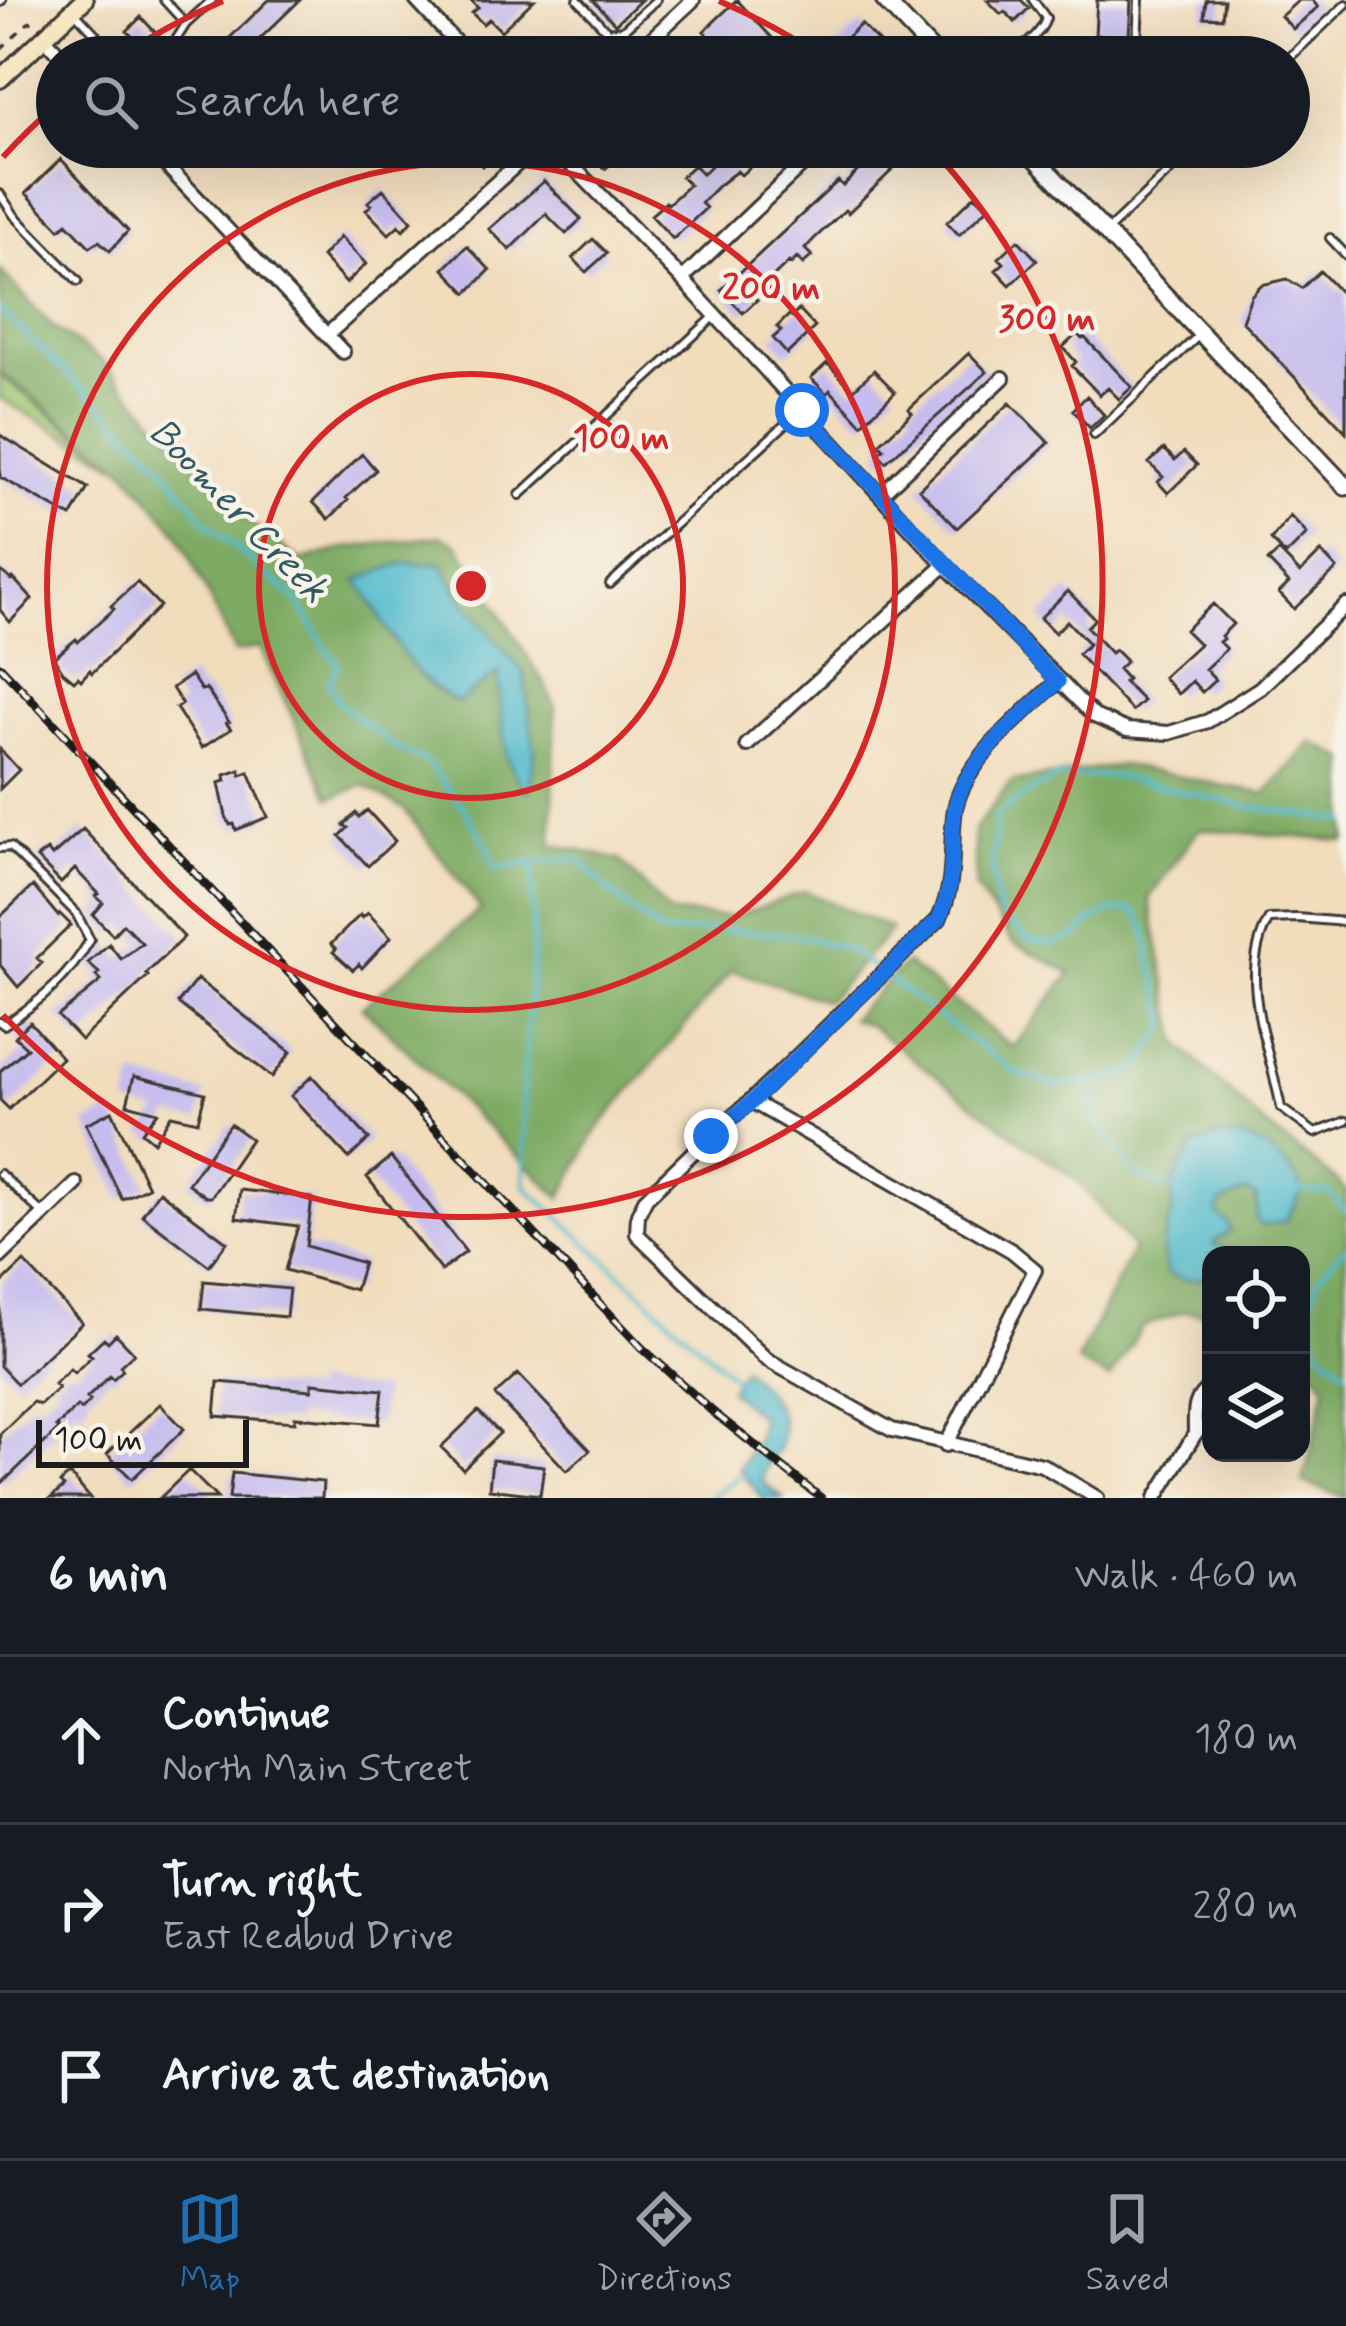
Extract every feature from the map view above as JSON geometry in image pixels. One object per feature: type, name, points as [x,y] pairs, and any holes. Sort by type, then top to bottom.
[{"type":"main road","points":[[46,36],[78,5]]},
{"type":"main road","points":[[0,79],[36,45]]},
{"type":"street","points":[[416,0],[450,36]]},
{"type":"street","points":[[654,36],[693,0]]},
{"type":"street","points":[[884,0],[913,36]]},
{"type":"street","points":[[169,168],[343,352]]},
{"type":"street","points":[[328,334],[513,168]]},
{"type":"street","points":[[574,168],[945,565],[1094,716],[1127,730],[1169,733],[1208,721],[1260,688],[1346,605]]},
{"type":"street","points":[[682,279],[799,168]]},
{"type":"street","points":[[1045,168],[1346,487]]},
{"type":"street","points":[[881,494],[1003,378]]},
{"type":"street","points":[[747,745],[945,565]]},
{"type":"street","points":[[1058,682],[1005,730],[962,785],[954,812],[950,895],[939,919],[646,1198],[638,1214],[637,1234],[766,1359],[892,1430],[1042,1466],[1097,1498]]},
{"type":"street","points":[[752,1102],[1012,1251],[1035,1270],[946,1444]]},
{"type":"street","points":[[0,1257],[76,1184]]},
{"type":"street","points":[[1195,1434],[1195,1405],[1202,1392]]},
{"type":"street","points":[[1156,1498],[1202,1428]]},
{"type":"lane","points":[[164,0],[187,24]]},
{"type":"lane","points":[[179,36],[212,0]]},
{"type":"lane","points":[[578,0],[608,32],[623,30],[656,0]]},
{"type":"lane","points":[[1033,0],[1046,18],[1045,26],[1034,36]]},
{"type":"lane","points":[[1137,36],[1139,0]]},
{"type":"lane","points":[[1310,38],[1346,4]]},
{"type":"lane","points":[[78,5],[101,36]]},
{"type":"lane","points":[[1106,231],[1173,168]]},
{"type":"lane","points":[[0,194],[78,281]]},
{"type":"lane","points":[[1330,238],[1346,255]]},
{"type":"lane","points":[[520,495],[716,316]]},
{"type":"lane","points":[[1094,435],[1202,333]]},
{"type":"lane","points":[[610,584],[802,410]]},
{"type":"lane","points":[[0,848],[10,848],[76,913],[90,940],[75,966],[45,996],[4,1025],[0,1022]]},
{"type":"lane","points":[[1346,922],[1270,919],[1260,934],[1253,976],[1281,1108],[1315,1132],[1346,1121]]},
{"type":"lane","points":[[0,1174],[44,1215]]},
{"type":"path","points":[[0,50],[30,22],[42,36]]},
{"type":"green space","points":[[0,270],[54,328],[102,361],[244,518],[301,561],[345,548],[441,536],[458,545],[555,706],[552,844],[620,860],[670,914],[734,917],[805,891],[892,929],[827,1001],[732,970],[596,1131],[561,1198],[362,1007],[481,909],[404,809],[364,785],[330,798],[260,647],[235,652],[179,534],[124,468],[0,372]]},
{"type":"green space","points":[[0,375],[118,466],[0,398]]},
{"type":"green space","points":[[1312,742],[1346,759],[1346,841],[1199,829],[1149,898],[1179,1044],[1261,1122],[1346,1191],[1346,1498],[1303,1482],[1326,1386],[1310,1364],[1310,1246],[1202,1246],[1202,1313],[1184,1311],[1142,1327],[1110,1379],[1077,1362],[1133,1249],[1078,1181],[869,1025],[851,1019],[906,963],[1013,1048],[1071,973],[1012,942],[976,888],[974,830],[1011,782],[1122,765],[1265,794]]},
{"type":"water","points":[[439,563],[465,604],[524,673],[535,753],[529,792],[519,783],[507,755],[498,673],[458,703],[440,693],[400,649],[358,580],[398,564]]},
{"type":"water","points":[[1216,1137],[1243,1138],[1286,1166],[1303,1190],[1286,1221],[1262,1226],[1256,1220],[1257,1197],[1246,1192],[1221,1203],[1217,1215],[1231,1231],[1214,1242],[1218,1246],[1202,1246],[1202,1278],[1193,1279],[1166,1272],[1163,1243],[1172,1215],[1172,1189],[1194,1146]]},
{"type":"water","points":[[743,1368],[779,1413],[782,1435],[763,1482],[783,1498],[762,1498],[739,1469],[758,1435],[760,1417],[729,1390]]},
{"type":"building","points":[[269,0],[300,0],[263,36],[232,36]]},
{"type":"building","points":[[470,0],[534,0],[501,31],[489,19],[483,24],[472,13],[478,8]]},
{"type":"building","points":[[593,0],[641,0],[615,24]]},
{"type":"building","points":[[737,0],[770,36],[709,36],[704,31]]},
{"type":"building","points":[[987,0],[1021,0],[1029,8],[1015,22]]},
{"type":"building","points":[[1097,0],[1131,0],[1129,36],[1095,35]]},
{"type":"building","points":[[1206,0],[1224,0],[1222,18],[1204,17]]},
{"type":"building","points":[[1299,0],[1312,0],[1318,7],[1293,29],[1281,16]]},
{"type":"building","points":[[141,17],[158,36],[132,36],[127,31]]},
{"type":"building","points":[[861,24],[872,36],[848,36]]},
{"type":"building","points":[[52,168],[69,168],[128,231],[110,251],[99,241],[90,247],[67,223],[60,229],[26,193]]},
{"type":"building","points":[[691,168],[702,174],[708,168],[749,168],[719,185],[701,203],[706,208],[673,239],[651,215],[689,185],[681,177]]},
{"type":"building","points":[[861,168],[894,168],[814,239],[805,249],[812,256],[803,264],[797,258],[789,262],[753,296],[757,300],[743,313],[721,290],[838,181],[843,186]]},
{"type":"building","points":[[544,181],[581,219],[566,234],[546,214],[510,250],[489,229]]},
{"type":"building","points":[[383,189],[412,221],[403,230],[399,225],[389,234],[366,210]]},
{"type":"building","points":[[975,195],[988,208],[959,235],[947,222]]},
{"type":"building","points":[[340,237],[366,264],[346,283],[322,257]]},
{"type":"building","points":[[593,239],[607,253],[586,272],[573,258]]},
{"type":"building","points":[[1018,240],[1037,260],[1010,285],[996,270],[1004,263],[999,258]]},
{"type":"building","points":[[467,246],[490,270],[467,293],[444,269]]},
{"type":"building","points":[[1320,271],[1341,293],[1346,288],[1346,432],[1242,321],[1251,296],[1261,285],[1287,279],[1302,288]]},
{"type":"building","points":[[799,310],[815,327],[787,354],[773,338],[781,331],[777,327]]},
{"type":"building","points":[[1077,334],[1132,387],[1119,399],[1108,388],[1100,395],[1072,366],[1076,362],[1063,347]]},
{"type":"building","points":[[969,353],[987,372],[886,462],[878,453],[884,449],[879,444]]},
{"type":"building","points":[[827,363],[853,390],[874,370],[895,392],[862,424],[830,390],[827,394],[811,378]]},
{"type":"building","points":[[1087,396],[1104,415],[1090,428],[1073,410]]},
{"type":"building","points":[[1010,403],[1049,443],[957,528],[919,489]]},
{"type":"building","points":[[0,435],[88,488],[71,517],[0,477]]},
{"type":"building","points":[[1164,449],[1175,460],[1184,452],[1197,465],[1168,493],[1158,482],[1163,477],[1149,463]]},
{"type":"building","points":[[362,454],[376,470],[329,519],[313,502]]},
{"type":"building","points":[[1290,516],[1307,534],[1286,555],[1271,540]]},
{"type":"building","points":[[1279,551],[1300,573],[1321,552],[1337,569],[1294,609],[1279,593],[1289,583],[1268,561]]},
{"type":"building","points":[[0,570],[32,599],[10,622],[0,610]]},
{"type":"building","points":[[137,582],[160,606],[92,673],[74,681],[54,658],[76,639],[78,642]]},
{"type":"building","points":[[1068,591],[1095,619],[1087,627],[1111,653],[1115,650],[1126,661],[1118,669],[1143,701],[1132,711],[1078,654],[1089,644],[1067,621],[1055,633],[1040,618]]},
{"type":"building","points":[[1213,604],[1233,624],[1219,642],[1226,649],[1205,669],[1215,680],[1202,692],[1192,681],[1178,694],[1163,677],[1199,644],[1185,630]]},
{"type":"building","points":[[191,675],[201,690],[206,689],[231,729],[202,748],[176,708],[182,704],[172,688]]},
{"type":"building","points":[[0,749],[19,770],[0,789]]},
{"type":"building","points":[[240,770],[241,775],[249,772],[268,817],[236,830],[226,816],[219,783],[226,781],[225,775]]},
{"type":"building","points":[[367,810],[395,841],[368,866],[340,836],[356,813],[359,817]]},
{"type":"building","points":[[83,829],[184,937],[81,1040],[58,1016],[101,981],[88,963],[109,944],[121,959],[142,943],[123,924],[113,935],[93,915],[103,903],[75,869],[61,883],[37,858],[47,850],[52,856]]},
{"type":"building","points":[[33,886],[71,925],[37,958],[42,963],[18,987],[0,965],[0,917]]},
{"type":"building","points":[[368,913],[391,937],[362,968],[359,964],[353,970],[333,952],[336,949],[331,944],[360,915]]},
{"type":"building","points":[[197,979],[291,1052],[272,1077],[178,1003]]},
{"type":"building","points":[[30,1022],[62,1058],[9,1109],[0,1100],[0,1071],[27,1048],[15,1037]]},
{"type":"building","points":[[134,1076],[205,1093],[198,1121],[171,1115],[154,1142],[142,1132],[158,1112],[127,1104]]},
{"type":"building","points":[[312,1076],[369,1139],[349,1158],[291,1096]]},
{"type":"building","points":[[112,1111],[148,1187],[122,1199],[86,1124]]},
{"type":"building","points":[[230,1124],[251,1139],[211,1197],[206,1197],[188,1184]]},
{"type":"building","points":[[391,1157],[466,1252],[441,1271],[367,1177]]},
{"type":"building","points":[[240,1190],[312,1198],[306,1246],[363,1263],[355,1290],[285,1270],[298,1226],[236,1218]]},
{"type":"building","points":[[159,1191],[227,1242],[209,1266],[142,1215]]},
{"type":"building","points":[[24,1262],[82,1323],[17,1384],[0,1366],[0,1285]]},
{"type":"building","points":[[204,1281],[289,1289],[286,1317],[201,1309]]},
{"type":"building","points":[[116,1334],[134,1353],[120,1366],[123,1370],[113,1379],[110,1376],[81,1410],[77,1407],[0,1485],[0,1434],[33,1402],[40,1405],[58,1388],[54,1384],[70,1369],[74,1373],[104,1338],[108,1342]]},
{"type":"building","points":[[518,1374],[590,1450],[567,1471],[495,1395]]},
{"type":"building","points":[[218,1382],[383,1390],[379,1424],[215,1416]]},
{"type":"building","points":[[160,1404],[184,1429],[132,1479],[107,1454]]},
{"type":"building","points":[[478,1411],[500,1433],[463,1469],[441,1447]]},
{"type":"building","points":[[492,1460],[544,1466],[540,1495],[489,1489]]},
{"type":"building","points":[[189,1470],[217,1498],[160,1498]]},
{"type":"building","points":[[232,1473],[323,1482],[322,1498],[229,1498]]},
{"type":"building","points":[[70,1474],[90,1498],[51,1498]]},
{"type":"waterway","name":"Boomer Creek","points":[[0,310],[160,462],[207,523],[297,600],[339,664],[329,682],[340,704],[394,747],[427,762],[465,810],[496,868],[579,859],[611,893],[662,934],[718,929],[795,935],[848,949],[1016,1073],[1057,1086],[1131,1072],[1168,1023],[1146,931],[1135,911],[1103,915],[1079,935],[1052,944],[1028,940],[998,912],[992,866],[997,815],[1058,776],[1115,776],[1250,807],[1346,821]]},
{"type":"waterway","points":[[533,865],[533,957],[523,1089],[525,1186],[739,1382]]},
{"type":"waterway","points":[[1095,1083],[1093,1116],[1135,1174],[1178,1188]]},
{"type":"waterway","points":[[1301,1190],[1329,1192],[1346,1211]]},
{"type":"waterway","points":[[1346,1247],[1320,1276],[1311,1319],[1320,1347],[1346,1370]]},
{"type":"waterway","points":[[709,1498],[743,1474]]},
{"type":"railway","points":[[0,666],[641,1347],[821,1498]]},
{"type":"route","points":[[711,1136],[752,1102],[939,919],[950,895],[954,812],[962,785],[1005,730],[1058,682],[802,410]]}]
